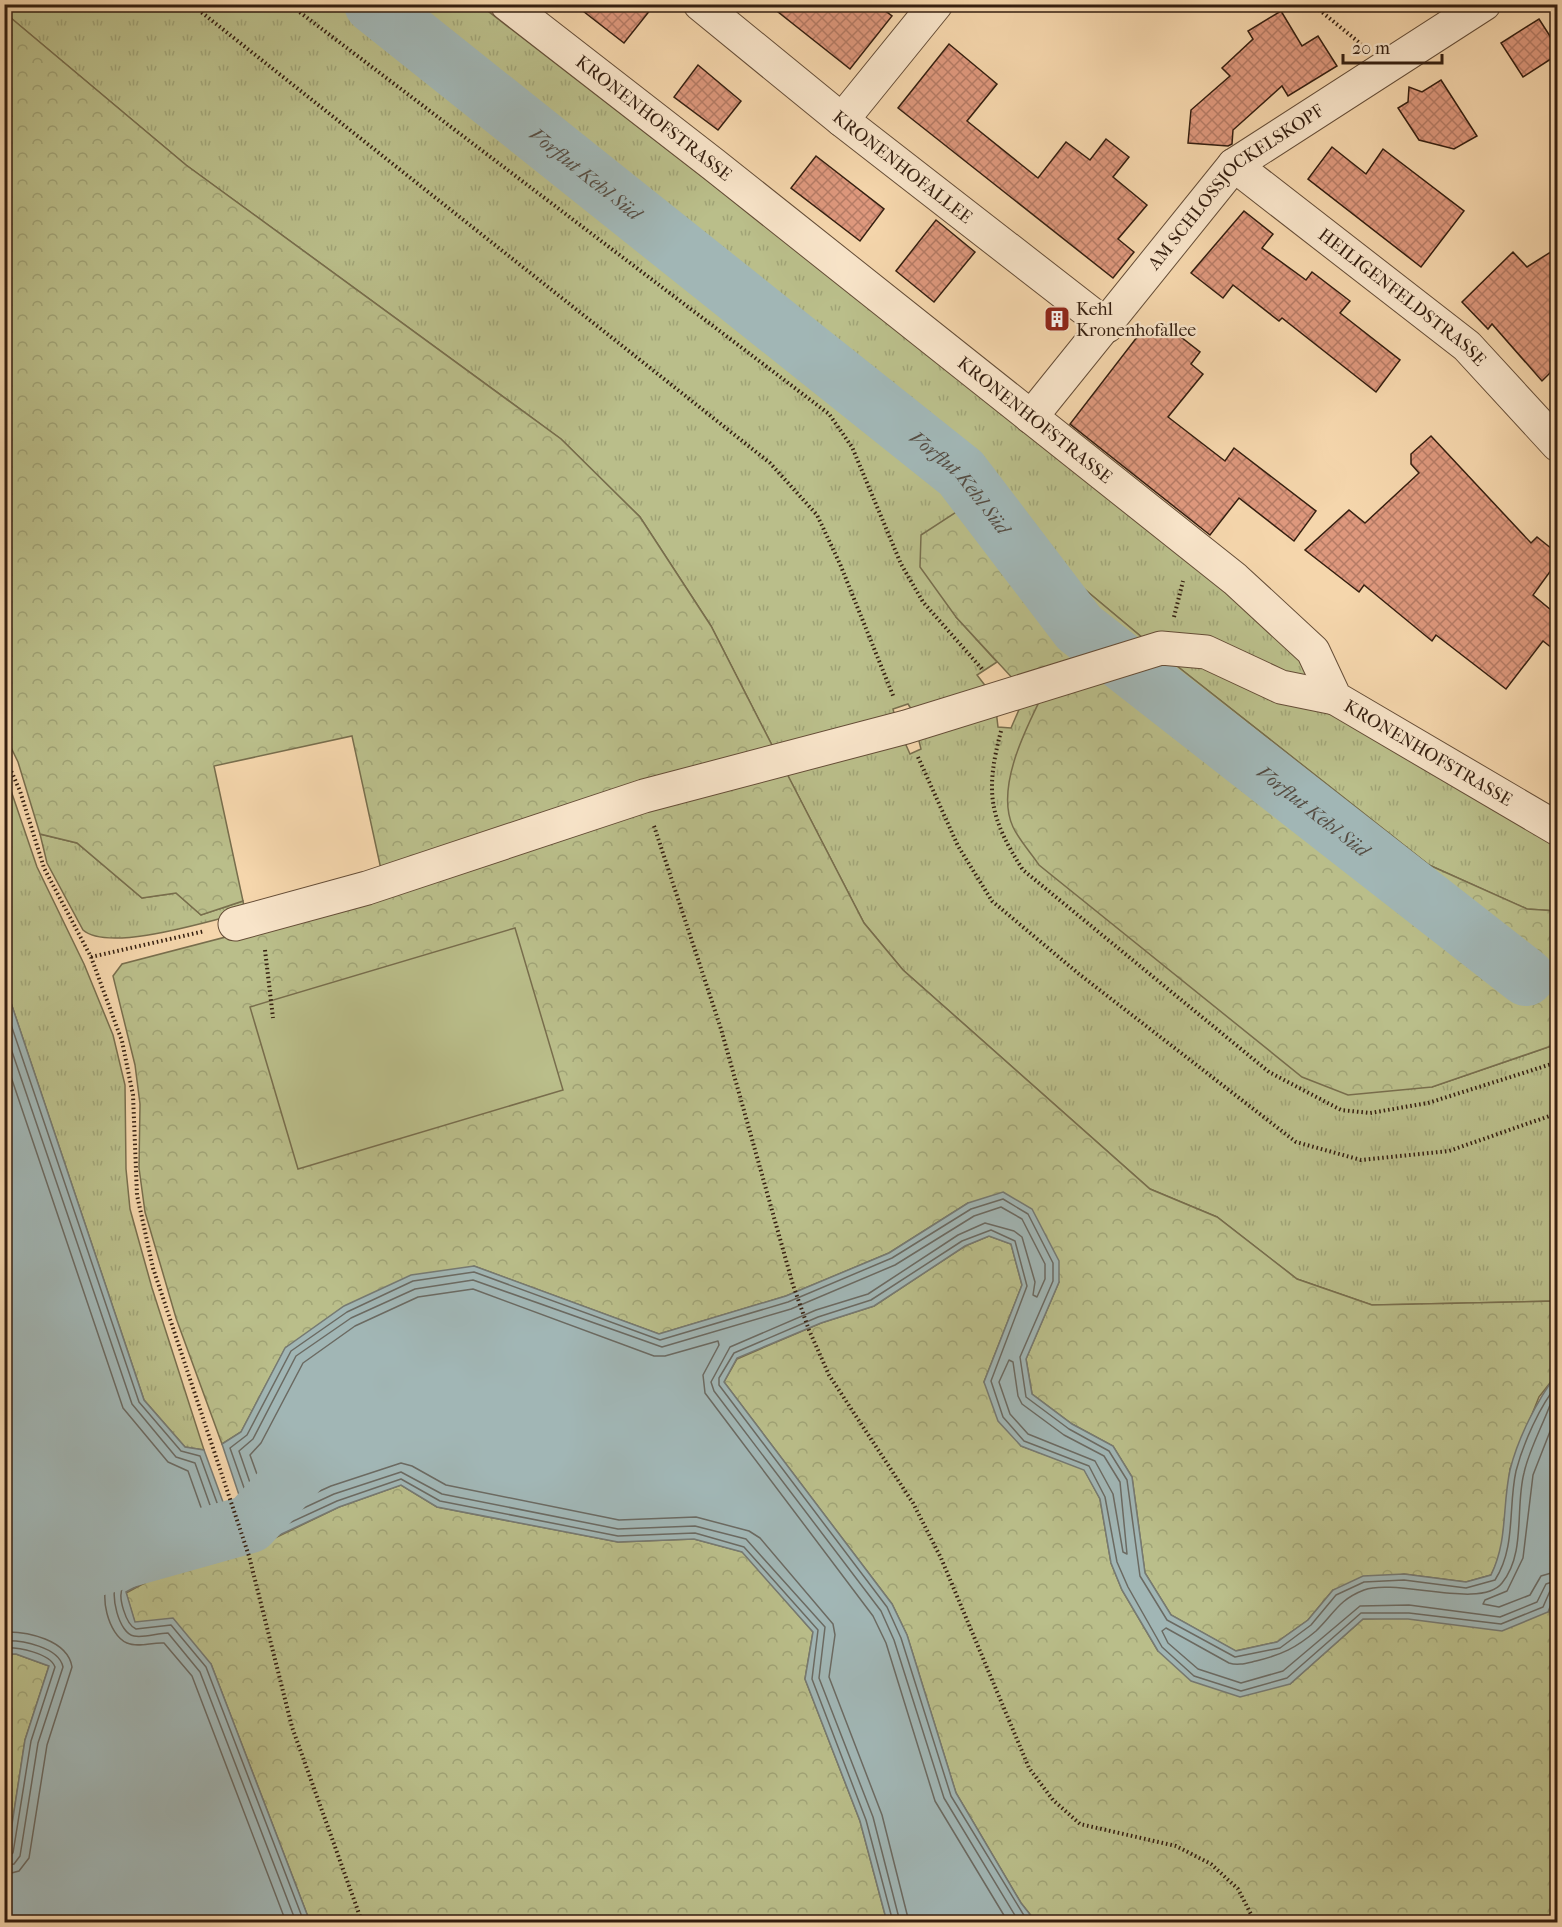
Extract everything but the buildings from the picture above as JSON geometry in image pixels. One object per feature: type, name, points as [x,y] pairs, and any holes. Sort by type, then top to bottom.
[{"type":"street","name":"KRONENHOFSTRASSE","points":[[507,4],[713,164],[1235,579],[1313,651],[1335,698],[1557,829]]},
{"type":"street","name":"KRONENHOFALLEE","points":[[700,4],[842,120],[1107,326]]},
{"type":"street","points":[[842,120],[936,4]]},
{"type":"street","name":"AM SCHLOSSJOCKELSKOPF","points":[[1032,417],[1234,165],[1484,4]]},
{"type":"street","name":"HEILIGENFELDSTRASSE","points":[[1234,165],[1467,346],[1557,446]]},
{"type":"street","points":[[249,920],[367,888],[644,796],[906,727],[1151,650],[1206,652],[1281,687],[1335,698]]},
{"type":"path","points":[[191,4],[770,463],[817,515],[840,564],[906,727],[958,846],[992,900],[1078,974],[1296,1142],[1361,1160],[1449,1151],[1557,1113]]},
{"type":"path","points":[[289,4],[828,414],[852,447],[901,564],[923,602],[981,668],[1011,694],[993,763],[992,798],[1002,838],[1023,870],[1269,1072],[1341,1110],[1370,1113],[1428,1103],[1557,1062]]},
{"type":"path","points":[[1312,4],[1387,66]]},
{"type":"path","points":[[1151,650],[1178,607],[1184,578],[1197,548]]},
{"type":"path","points":[[4,755],[20,791],[44,868],[92,957],[122,1041],[131,1084],[137,1195],[153,1268],[203,1424],[249,1556],[292,1727],[363,1923]]},
{"type":"path","points":[[644,796],[722,1029],[794,1285],[809,1330],[829,1375],[913,1503],[940,1558],[1029,1768],[1053,1800],[1080,1824],[1176,1846],[1211,1864],[1238,1889],[1255,1923]]},
{"type":"path","points":[[92,957],[249,920],[266,968],[273,1018]]},
{"type":"green space","points":[[4,5],[480,5],[1229,584],[1303,648],[1312,680],[1149,643],[1070,577],[1032,585],[964,507],[956,617],[997,662],[977,675],[987,688],[915,715],[908,704],[893,709],[896,721],[777,755],[711,626],[640,517],[561,439],[186,165],[5,13]]},
{"type":"green space","points":[[5,13],[186,165],[561,439],[640,517],[711,626],[777,755],[382,874],[352,736],[214,766],[243,901],[201,915],[176,893],[142,898],[77,843],[40,834],[18,762],[5,735]]},
{"type":"green space","points":[[964,507],[1032,585],[1070,577],[1163,655],[1429,865],[1527,909],[1557,911],[1557,1044],[1432,1087],[1348,1095],[1302,1077],[1039,865],[1013,827],[1008,811],[1008,795],[1010,777],[1021,741],[1043,694],[1015,681],[956,617],[920,567],[921,535]]},
{"type":"green space","points":[[1163,655],[1332,709],[1557,842],[1557,911],[1527,909],[1429,865]]},
{"type":"green space","points":[[1043,694],[1432,1087],[1557,1044],[1557,1301],[1372,1305],[1297,1279],[1217,1217],[1150,1189],[903,970],[864,923],[785,770],[896,739],[906,745],[910,754],[921,749],[919,741],[924,730],[996,710],[998,727],[1011,728],[1021,705]]},
{"type":"green space","points":[[4,770],[37,867],[84,964],[113,1035],[125,1085],[126,1169],[130,1209],[152,1288],[204,1450],[185,1447],[144,1400],[5,985]]},
{"type":"green space","points":[[785,770],[864,923],[903,970],[1150,1189],[1217,1217],[1297,1279],[1372,1305],[1557,1301],[1557,1374],[1539,1397],[1510,1469],[1501,1554],[1491,1575],[1466,1582],[1404,1574],[1333,1590],[1308,1620],[1277,1642],[1235,1651],[1171,1615],[1145,1573],[1132,1477],[1113,1446],[1072,1424],[1032,1394],[1026,1359],[1059,1282],[968,1203],[889,1253],[786,1296],[659,1334],[474,1266],[286,1347],[241,1432],[222,1444],[176,1318],[145,1212],[139,1168],[140,1104],[135,1065],[113,976],[122,964],[387,895],[615,815]]},
{"type":"green space","points":[[40,834],[77,843],[142,898],[176,893],[201,915],[243,901],[245,912],[137,937],[96,936],[83,930],[47,863]]},
{"type":"green space","points":[[515,928],[563,1090],[298,1169],[250,1007]]},
{"type":"green space","points":[[989,1236],[1011,1244],[1022,1285],[984,1382],[1021,1446],[1084,1469],[1100,1499],[1111,1563],[1122,1590],[1158,1651],[1290,1684],[1363,1619],[1548,1612],[1557,1587],[1557,1922],[1036,1922],[1021,1903],[956,1793],[907,1635],[892,1604],[724,1382],[737,1359],[821,1323],[874,1306],[965,1246]]},
{"type":"green space","points":[[401,1485],[437,1507],[618,1542],[694,1539],[743,1552],[813,1632],[805,1679],[860,1821],[887,1922],[310,1922],[211,1664],[135,1623],[126,1593],[200,1553],[242,1554],[339,1507]]},
{"type":"green space","points":[[5,1654],[16,1654],[49,1666],[25,1740],[5,1870]]},
{"type":"water","points":[[5,985],[144,1400],[185,1447],[204,1450],[242,1554],[200,1553],[126,1592],[135,1622],[173,1618],[211,1664],[310,1922],[8,1922],[5,1920],[5,1870],[25,1740],[49,1666],[16,1654],[5,1654]]},
{"type":"water","points":[[1003,1192],[1032,1209],[1059,1261],[1059,1282],[1026,1359],[1032,1394],[1072,1424],[1113,1446],[1132,1477],[1145,1573],[1171,1615],[1236,1651],[1277,1642],[1308,1620],[1333,1590],[1363,1576],[1404,1574],[1466,1582],[1491,1575],[1500,1549],[1513,1458],[1542,1395],[1557,1374],[1558,1587],[1548,1612],[1502,1631],[1408,1619],[1363,1619],[1290,1684],[1240,1697],[1191,1681],[1158,1651],[1122,1590],[1111,1563],[1100,1499],[1084,1470],[1021,1446],[998,1421],[984,1382],[1022,1285],[1011,1244],[989,1236],[965,1246],[874,1306],[821,1323],[737,1358],[724,1382],[892,1604],[907,1635],[956,1793],[1021,1903],[1036,1922],[887,1922],[860,1821],[805,1679],[813,1632],[742,1552],[694,1539],[618,1542],[437,1507],[401,1485],[339,1507],[256,1546],[222,1444],[241,1432],[285,1348],[344,1306],[411,1275],[474,1266],[659,1334],[786,1296],[889,1253],[968,1203]]},
{"type":"waterway","name":"Vorflut Kehl Süd","points":[[373,4],[961,473],[1079,628],[1526,977]]},
{"type":"waterway","points":[[1526,977],[1558,966]]},
{"type":"waterway","points":[[4,1593],[250,1524],[303,1466]]},
{"type":"place","name":"Kehl Kronenhofallee","points":[[1057,319]]}]
